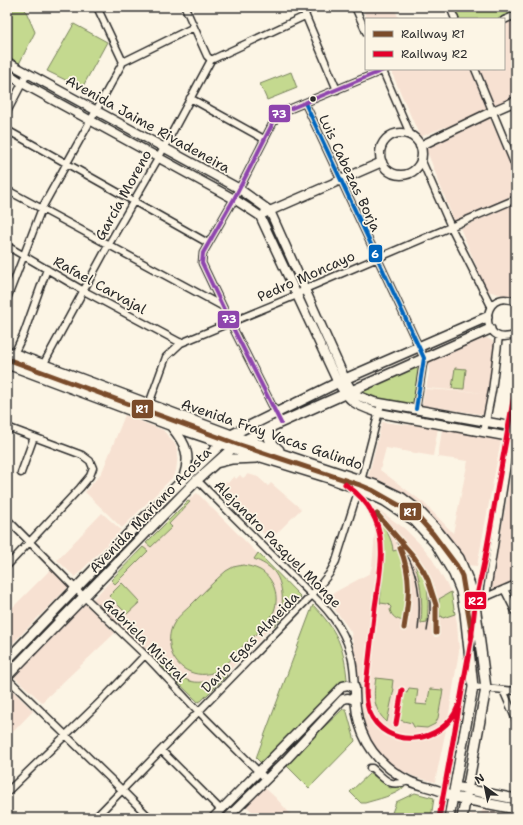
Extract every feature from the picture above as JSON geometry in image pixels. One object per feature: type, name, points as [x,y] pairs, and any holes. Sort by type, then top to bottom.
[{"type":"main road","name":"Avenida Mariano Acosta","points":[[7,660],[184,479],[231,435],[341,381],[487,317]]},
{"type":"main road","name":"Avenida Mariano Acosta","points":[[7,677],[198,480],[232,448],[277,424],[490,329]]},
{"type":"main road","name":"Avenida Fray Vacas Galindo","points":[[10,353],[259,444],[360,484],[416,521],[436,544],[454,574],[461,591],[465,613],[473,687],[449,818]]},
{"type":"main road","name":"Avenida Fray Vacas Galindo","points":[[7,364],[232,448],[254,454],[260,458],[329,478],[360,484],[375,485],[402,498],[419,511],[435,528],[458,558],[470,585],[475,605],[486,688],[466,789],[462,818]]},
{"type":"main road","points":[[277,424],[269,430],[268,436],[270,442],[282,454]]},
{"type":"main road","points":[[172,426],[182,438],[186,449],[187,468],[184,479]]},
{"type":"main road","points":[[215,464],[232,459],[260,458]]},
{"type":"main road","points":[[454,787],[516,799]]},
{"type":"main road","points":[[452,797],[516,809]]},
{"type":"street","points":[[97,7],[123,62]]},
{"type":"street","points":[[185,7],[206,56],[211,60],[306,10],[336,90]]},
{"type":"street","points":[[355,7],[365,30]]},
{"type":"street","points":[[450,7],[455,18]]},
{"type":"street","points":[[505,20],[516,15]]},
{"type":"street","points":[[7,299],[42,208],[123,62],[194,27]]},
{"type":"street","name":"García Moreno","points":[[37,376],[109,244],[159,157],[211,60]]},
{"type":"street","name":"Avenida Jaime Rivadeneira","points":[[7,62],[238,188],[270,211]]},
{"type":"street","points":[[277,424],[276,413],[202,263],[203,253],[234,199],[238,188],[278,115],[384,70],[411,136]]},
{"type":"street","points":[[475,70],[516,168]]},
{"type":"street","name":"Avenida Jaime Rivadeneira","points":[[7,73],[22,83],[234,199],[260,216]]},
{"type":"street","points":[[7,112],[27,74]]},
{"type":"street","points":[[190,98],[264,139]]},
{"type":"street","points":[[420,146],[516,101]]},
{"type":"street","name":"Luis Cabezas Borja","points":[[304,103],[424,358]]},
{"type":"street","points":[[7,130],[208,243]]},
{"type":"street","points":[[421,159],[415,169],[405,174],[393,173],[388,170],[382,162],[380,150],[385,140],[395,134],[401,133],[411,136],[417,140],[420,146],[421,159],[451,227],[491,306]]},
{"type":"street","points":[[382,162],[260,216],[297,295],[348,392],[350,400],[360,406],[379,413],[514,437]]},
{"type":"street","points":[[7,190],[222,306]]},
{"type":"street","name":"Pedro Moncayo","points":[[145,416],[166,357],[181,343],[297,295],[305,289],[516,199]]},
{"type":"street","points":[[270,211],[305,289],[341,381]]},
{"type":"street","name":"Rafael Carvajal","points":[[7,246],[84,291],[181,343]]},
{"type":"street","points":[[10,353],[24,333],[47,269]]},
{"type":"street","points":[[514,300],[500,300],[491,306],[487,317],[490,329],[499,336],[511,336],[516,334]]},
{"type":"street","points":[[484,432],[492,391],[499,336]]},
{"type":"street","points":[[416,409],[424,358]]},
{"type":"street","points":[[348,392],[381,404],[515,427]]},
{"type":"street","name":"Dario Egas Almeida","points":[[95,818],[312,595],[330,574],[336,561],[360,484],[381,404]]},
{"type":"street","points":[[486,597],[514,437],[516,408]]},
{"type":"street","points":[[7,426],[82,455],[90,461],[93,468],[90,476],[7,566]]},
{"type":"street","points":[[21,473],[34,437]]},
{"type":"street","name":"Alejandro Pasquel Monge","points":[[198,480],[321,603],[343,633],[352,660],[359,728],[366,744],[393,771],[410,781],[444,791],[452,797]]},
{"type":"street","name":"Gabriela Mistral","points":[[7,519],[84,597],[145,655],[198,712],[266,779]]},
{"type":"street","points":[[465,613],[486,597],[516,584]]},
{"type":"street","points":[[504,589],[516,613]]},
{"type":"street","points":[[7,792],[145,655]]},
{"type":"street","points":[[7,677],[150,818]]},
{"type":"street","points":[[213,818],[343,686],[348,685],[355,688]]},
{"type":"street","points":[[473,687],[516,691]]},
{"type":"street","points":[[503,690],[516,720]]},
{"type":"street","points":[[226,818],[285,761],[344,699],[352,698],[355,700]]},
{"type":"street","points":[[161,750],[221,810]]},
{"type":"street","points":[[370,768],[372,768],[389,783],[393,784],[410,781]]},
{"type":"street","points":[[444,791],[454,787]]},
{"type":"shaded area","points":[[362,7],[394,7],[399,18],[367,18]]},
{"type":"shaded area","points":[[516,17],[516,97],[494,106],[479,70],[505,70],[505,22]]},
{"type":"shaded area","points":[[470,70],[487,109],[446,128],[445,127],[420,137],[391,71]]},
{"type":"shaded area","points":[[490,118],[516,177],[516,194],[454,221],[425,146]]},
{"type":"shaded area","points":[[516,203],[516,297],[514,298],[487,291],[460,228]]},
{"type":"shaded area","points":[[484,336],[495,343],[488,393],[426,388],[429,373],[428,358]]},
{"type":"shaded area","points":[[425,389],[488,393],[485,415],[422,405]]},
{"type":"shaded area","points":[[125,415],[163,430],[175,444],[178,452],[176,471],[172,478],[122,528],[85,492],[102,472]]},
{"type":"shaded area","points":[[382,422],[438,428],[433,456],[386,448],[380,470],[424,503],[453,533],[468,461],[438,457],[442,429],[501,440],[477,566],[467,565],[451,541],[415,503],[368,478]]},
{"type":"shaded area","points":[[516,449],[516,580],[494,589],[491,586]]},
{"type":"shaded area","points":[[248,474],[258,477],[268,486],[271,483],[301,509],[270,540],[218,490],[226,482],[228,483],[234,476],[236,479],[240,475],[243,478]]},
{"type":"shaded area","points":[[197,493],[301,597],[199,702],[93,599]]},
{"type":"shaded area","points":[[369,503],[404,528],[422,546],[431,557],[451,592],[457,623],[459,651],[448,720],[435,782],[415,777],[398,769],[382,757],[367,734],[362,711],[351,632],[326,597],[370,573],[375,533],[373,524],[364,506]]},
{"type":"shaded area","points":[[102,513],[121,530],[75,577],[57,560]]},
{"type":"shaded area","points":[[51,569],[69,586],[7,649],[7,613]]},
{"type":"shaded area","points":[[85,604],[115,633],[42,702],[14,677]]},
{"type":"shaded area","points":[[7,685],[33,711],[7,738]]},
{"type":"shaded area","points":[[264,787],[294,818],[259,818],[246,806]]},
{"type":"shaded area","points":[[482,810],[516,816],[516,818],[471,818],[472,814],[481,816]]},
{"type":"green space","points":[[12,7],[24,7],[35,32],[19,64],[7,55],[7,9]]},
{"type":"green space","points":[[454,7],[516,7],[516,11],[499,18],[459,18]]},
{"type":"green space","points":[[74,24],[107,42],[82,88],[47,71]]},
{"type":"green space","points":[[291,72],[297,88],[267,100],[260,84]]},
{"type":"green space","points":[[421,364],[414,406],[376,400],[357,391]]},
{"type":"green space","points":[[455,368],[466,369],[464,389],[452,388]]},
{"type":"green space","points":[[188,501],[190,502],[169,524],[172,527],[151,547],[146,543]]},
{"type":"green space","points":[[378,518],[390,538],[393,551],[397,550],[401,558],[406,585],[403,621],[393,616],[390,610],[391,607],[388,604],[380,603],[383,571],[383,540]]},
{"type":"green space","points":[[143,547],[148,551],[115,584],[111,580]]},
{"type":"green space","points":[[258,553],[301,597],[274,626],[280,616],[282,608],[281,586],[271,568],[254,559]]},
{"type":"green space","points":[[412,557],[422,572],[427,588],[427,622],[421,623],[421,590]]},
{"type":"green space","points":[[243,565],[260,570],[270,579],[276,598],[276,605],[271,617],[221,669],[209,674],[202,674],[194,673],[180,666],[175,660],[170,645],[171,630],[173,625],[181,614],[226,571],[233,567]]},
{"type":"green space","points":[[122,583],[140,602],[127,614],[109,596]]},
{"type":"green space","points":[[451,592],[455,614],[443,618],[442,616],[440,617],[439,599]]},
{"type":"green space","points":[[313,605],[328,622],[338,639],[344,657],[347,679],[308,716],[262,764],[256,758]]},
{"type":"green space","points":[[161,652],[168,666],[186,680],[192,682],[205,682],[227,675],[201,701],[198,702],[154,659]]},
{"type":"green space","points":[[376,678],[393,680],[392,688],[394,689],[387,722],[379,712],[375,702],[374,690]]},
{"type":"green space","points":[[409,688],[418,689],[416,704],[427,705],[430,689],[443,690],[438,718],[435,724],[427,728],[414,727],[412,723],[399,720],[404,692],[407,693]]},
{"type":"green space","points":[[343,709],[346,709],[355,741],[309,788],[285,764]]},
{"type":"green space","points":[[370,773],[390,788],[399,786],[405,787],[386,797],[361,803],[350,792]]},
{"type":"green space","points":[[415,793],[434,798],[431,818],[390,818],[396,802]]},
{"type":"railway","points":[[472,636],[475,605],[485,558],[516,384]]},
{"type":"railway","points":[[338,478],[364,501],[375,519],[381,540],[380,574],[366,686],[369,711],[376,722],[395,736],[419,738],[442,728],[451,720],[460,700]]},
{"type":"railway","points":[[373,511],[414,557],[424,572],[436,605],[436,633]]},
{"type":"railway","points":[[397,542],[405,564],[408,584],[408,605],[404,628]]},
{"type":"railway","points":[[407,555],[415,573],[417,582],[419,601],[418,630]]},
{"type":"railway","points":[[427,631],[430,611],[430,595]]},
{"type":"railway","points":[[396,724],[402,690]]},
{"type":"rail line","name":"R1","points":[[7,359],[237,444],[360,485],[372,490],[416,515],[433,534],[457,566],[462,576],[472,636]]},
{"type":"rail line","name":"R2","points":[[439,818],[471,641],[475,605],[485,558],[516,384]]},
{"type":"rail line","name":"R2","points":[[345,484],[359,495],[370,508],[379,529],[381,540],[380,574],[366,686],[369,711],[377,724],[388,733],[400,737],[414,738],[428,735],[440,729],[451,719],[458,706]]},
{"type":"rail line","name":"R1","points":[[377,514],[414,557],[428,580],[436,605],[436,633]]},
{"type":"rail line","name":"R1","points":[[400,548],[404,558],[408,578],[408,597],[404,628]]},
{"type":"rail line","name":"R2","points":[[396,724],[402,690]]},
{"type":"transit line","name":"73","points":[[281,423],[202,263],[203,253],[234,199],[276,117],[280,113],[384,70]]},
{"type":"transit line","name":"6","points":[[305,103],[424,358],[416,409]]}]
